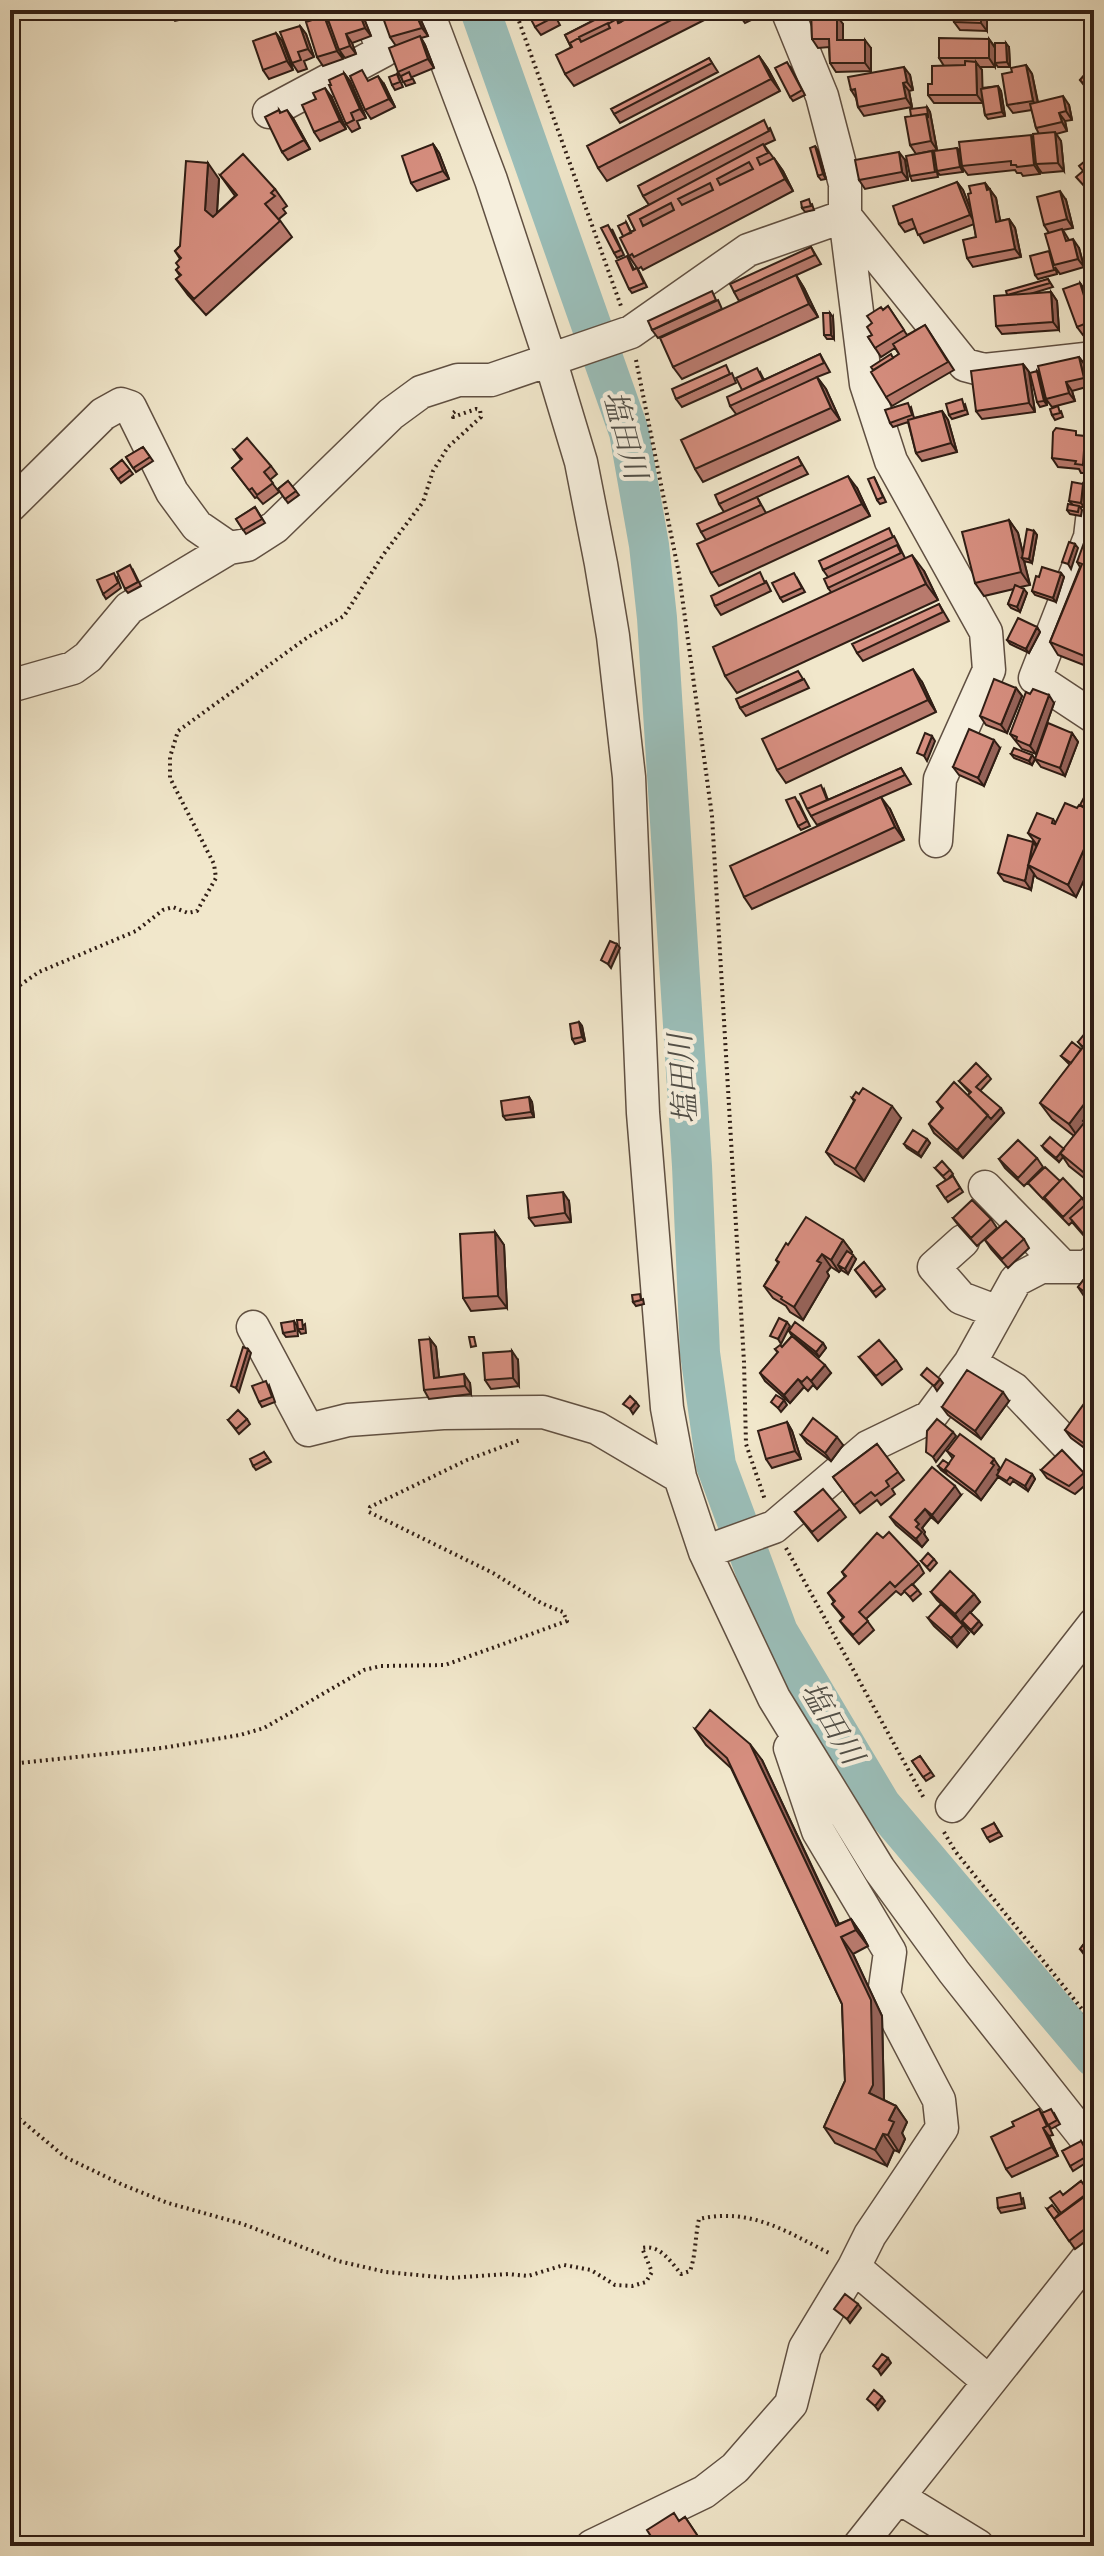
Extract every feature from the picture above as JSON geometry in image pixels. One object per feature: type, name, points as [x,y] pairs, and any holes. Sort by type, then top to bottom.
[{"type":"street","points":[[269,112],[383,51],[368,10]]},
{"type":"street","points":[[427,10],[558,357],[613,636],[629,777],[645,1144],[667,1408],[680,1477],[774,1698],[818,1831],[890,1952],[884,1995],[939,2100],[942,2128],[870,2235],[805,2348],[791,2404],[735,2468],[704,2492],[592,2546]]},
{"type":"street","points":[[787,10],[822,96],[845,184],[845,216],[866,384],[891,461],[986,632],[989,670],[940,779],[936,841]]},
{"type":"street","points":[[10,686],[73,668],[88,657],[129,608],[229,548],[247,545],[275,527],[391,414],[421,392],[458,380],[491,380],[631,332],[748,250],[845,216]]},
{"type":"street","points":[[845,216],[965,365],[984,370],[1094,358],[1094,365]]},
{"type":"street","points":[[10,506],[103,414],[121,404],[130,407],[172,492],[197,526],[229,548]]},
{"type":"street","points":[[1094,503],[1090,537],[1035,678],[1094,717]]},
{"type":"street","points":[[985,1187],[1063,1267]]},
{"type":"street","points":[[963,1241],[934,1267],[961,1298],[998,1312]]},
{"type":"street","points":[[712,1549],[774,1527],[868,1447],[930,1417],[970,1363],[1016,1280],[1041,1267],[1088,1267],[1094,1261]]},
{"type":"street","points":[[253,1327],[308,1430],[348,1420],[443,1413],[543,1412],[597,1428],[680,1477]]},
{"type":"street","points":[[970,1363],[1014,1389],[1094,1473]]},
{"type":"street","points":[[941,1813],[1094,1624]]},
{"type":"street","points":[[774,1698],[879,1869],[954,1972],[1094,2149]]},
{"type":"street","points":[[859,2546],[1094,2250]]},
{"type":"street","points":[[854,2267],[989,2382]]},
{"type":"street","points":[[898,2497],[978,2546]]},
{"type":"path","points":[[515,10],[631,332],[679,574],[712,816],[744,1362],[746,1444],[774,1527],[941,1813],[955,1851],[1094,2024]]},
{"type":"path","points":[[10,992],[39,972],[136,931],[163,910],[173,907],[188,913],[197,911],[216,878],[214,864],[170,778],[170,757],[178,731],[308,637],[344,616],[383,555],[423,502],[433,471],[448,447],[481,417],[480,410],[476,409],[453,417],[453,413],[462,406]]},
{"type":"path","points":[[10,1764],[162,1748],[240,1735],[264,1728],[364,1670],[381,1666],[445,1665],[567,1621],[563,1612],[541,1603],[493,1573],[369,1512],[370,1507],[467,1460],[523,1439]]},
{"type":"path","points":[[10,2111],[65,2157],[123,2185],[168,2203],[243,2224],[307,2251],[386,2272],[449,2278],[508,2274],[528,2276],[564,2265],[591,2270],[615,2285],[632,2286],[646,2282],[652,2272],[642,2248],[649,2246],[663,2253],[681,2274],[690,2271],[699,2219],[717,2215],[745,2217],[777,2225],[854,2267]]},
{"type":"building","points":[[171,10],[185,10],[185,14],[172,17]]},
{"type":"building","points":[[327,10],[358,10],[365,28],[346,34],[350,46],[339,50]]},
{"type":"building","points":[[414,10],[422,28],[390,37],[381,12]]},
{"type":"building","points":[[526,10],[551,10],[554,17],[535,27]]},
{"type":"building","points":[[614,10],[633,10],[619,17],[621,22],[617,19],[579,37],[581,42],[579,38],[570,43],[571,47],[565,35]]},
{"type":"building","points":[[645,10],[691,10],[565,74],[556,55],[572,47],[570,43],[579,38],[581,42],[610,28],[608,24],[617,19],[618,23]]},
{"type":"building","points":[[760,10],[742,19],[739,11]]},
{"type":"building","points":[[811,10],[832,10],[832,16],[837,16],[837,40],[865,40],[865,63],[830,63],[829,39],[812,39]]},
{"type":"building","points":[[954,10],[981,10],[981,23],[954,22]]},
{"type":"building","points":[[324,16],[337,51],[317,57],[306,22]]},
{"type":"building","points":[[300,26],[308,49],[298,52],[301,60],[292,63],[280,32]]},
{"type":"building","points":[[276,33],[287,61],[263,70],[253,41]]},
{"type":"building","points":[[420,36],[428,59],[398,72],[389,48]]},
{"type":"building","points":[[939,38],[989,39],[989,58],[939,58]]},
{"type":"building","points":[[995,43],[1006,43],[1007,62],[995,63]]},
{"type":"building","points":[[759,56],[771,79],[598,168],[587,146]]},
{"type":"building","points":[[709,58],[712,63],[614,114],[611,109]]},
{"type":"building","points":[[965,61],[976,62],[977,95],[928,95],[928,84],[932,84],[932,66],[965,65]]},
{"type":"building","points":[[787,62],[802,90],[790,97],[775,68]]},
{"type":"building","points":[[1094,64],[1094,95],[1080,80]]},
{"type":"building","points":[[1026,65],[1033,101],[1007,105],[1002,74],[1012,72],[1011,68]]},
{"type":"building","points":[[904,67],[906,98],[858,107],[855,89],[851,90],[848,77]]},
{"type":"building","points":[[362,70],[368,81],[378,76],[389,99],[365,110],[350,76]]},
{"type":"building","points":[[409,72],[412,79],[403,82],[401,76]]},
{"type":"building","points":[[344,73],[360,109],[351,113],[354,120],[346,124],[329,85],[329,80]]},
{"type":"building","points":[[397,74],[400,82],[392,85],[389,77]]},
{"type":"building","points":[[998,86],[1002,112],[985,115],[981,89]]},
{"type":"building","points":[[325,88],[340,121],[314,132],[302,105],[316,99],[313,93]]},
{"type":"building","points":[[1063,96],[1066,111],[1059,113],[1062,122],[1036,128],[1030,104]]},
{"type":"building","points":[[927,107],[928,116],[911,116],[910,109]]},
{"type":"building","points":[[279,110],[280,113],[287,110],[304,140],[282,152],[265,117]]},
{"type":"building","points":[[926,114],[931,141],[910,145],[905,117]]},
{"type":"building","points":[[764,120],[769,131],[643,196],[638,186]]},
{"type":"building","points":[[1055,132],[1058,163],[1036,164],[1033,134]]},
{"type":"building","points":[[1031,135],[1034,165],[1017,167],[1011,165],[1011,161],[962,166],[959,142]]},
{"type":"building","points":[[433,144],[443,171],[411,183],[402,156]]},
{"type":"building","points":[[763,144],[768,153],[757,158],[760,165],[774,158],[785,179],[634,257],[632,254],[629,256],[620,238],[635,230],[628,216]],"holes":[[[749,162],[753,169],[720,185],[717,179]],[[710,183],[713,190],[682,205],[678,199]],[[671,203],[674,210],[643,226],[640,219]]]},
{"type":"building","points":[[815,146],[823,174],[818,176],[810,148]]},
{"type":"building","points":[[957,148],[960,167],[937,171],[934,151]]},
{"type":"building","points":[[932,151],[935,172],[910,176],[906,156]]},
{"type":"building","points":[[899,152],[902,172],[859,180],[855,160]]},
{"type":"building","points":[[243,154],[275,189],[271,193],[275,196],[265,204],[280,221],[194,299],[176,279],[181,275],[176,270],[179,267],[176,263],[181,258],[175,251],[180,246],[186,161],[208,163],[205,210],[213,217],[237,195],[220,175]]},
{"type":"building","points":[[1089,158],[1094,164],[1094,197],[1076,177],[1083,171],[1079,166]]},
{"type":"building","points":[[957,182],[970,215],[918,235],[912,219],[899,224],[893,206]]},
{"type":"building","points":[[985,183],[987,190],[990,189],[996,222],[1009,219],[1015,249],[967,258],[963,240],[976,237],[969,186]]},
{"type":"building","points":[[1060,191],[1067,219],[1044,225],[1037,197]]},
{"type":"building","points":[[809,199],[811,206],[802,208],[801,202]]},
{"type":"building","points":[[626,222],[631,233],[623,236],[618,226]]},
{"type":"building","points":[[608,225],[621,250],[614,253],[601,228]]},
{"type":"building","points":[[1062,229],[1066,241],[1073,239],[1078,259],[1054,265],[1045,234]]},
{"type":"building","points":[[811,247],[815,255],[734,292],[730,284]]},
{"type":"building","points":[[1049,251],[1054,270],[1035,275],[1030,256]]},
{"type":"building","points":[[627,256],[644,283],[629,289],[616,261]]},
{"type":"building","points":[[796,275],[809,304],[673,367],[660,338]]},
{"type":"building","points":[[1048,279],[1050,283],[1007,295],[1006,291]]},
{"type":"building","points":[[1080,283],[1092,321],[1077,327],[1063,289]]},
{"type":"building","points":[[712,291],[716,300],[652,330],[648,321]]},
{"type":"building","points":[[1051,292],[1053,322],[996,326],[994,296]]},
{"type":"building","points":[[888,306],[904,330],[875,348],[868,337],[872,335],[867,327],[872,323],[867,316]]},
{"type":"building","points":[[823,313],[830,313],[831,335],[824,335]]},
{"type":"building","points":[[925,325],[948,362],[886,397],[871,372],[899,354],[893,344]]},
{"type":"building","points":[[820,354],[824,363],[730,406],[727,397]]},
{"type":"building","points":[[891,354],[893,358],[873,370],[871,367]]},
{"type":"building","points":[[1079,357],[1084,378],[1066,382],[1069,393],[1046,399],[1038,366]]},
{"type":"building","points":[[1023,364],[1029,403],[976,411],[971,371]]},
{"type":"building","points":[[726,365],[730,374],[676,399],[672,389]]},
{"type":"building","points":[[757,368],[763,380],[742,390],[736,378]]},
{"type":"building","points":[[1037,371],[1044,401],[1037,402],[1030,373]]},
{"type":"building","points":[[817,377],[831,408],[695,469],[681,440]]},
{"type":"building","points":[[962,399],[965,410],[949,415],[946,404]]},
{"type":"building","points":[[908,403],[912,415],[890,423],[885,410]]},
{"type":"building","points":[[1058,406],[1060,413],[1052,415],[1050,409]]},
{"type":"building","points":[[942,411],[951,443],[916,453],[908,420]]},
{"type":"building","points":[[1056,428],[1076,431],[1076,435],[1085,436],[1083,465],[1052,458],[1053,432]]},
{"type":"building","points":[[247,438],[271,466],[264,472],[273,483],[257,495],[252,488],[249,490],[232,468],[242,459],[234,450]]},
{"type":"building","points":[[143,447],[150,457],[133,468],[126,457]]},
{"type":"building","points":[[798,457],[802,465],[719,504],[715,495]]},
{"type":"building","points":[[122,460],[130,470],[118,479],[111,469]]},
{"type":"building","points":[[848,476],[862,504],[711,573],[697,544]]},
{"type":"building","points":[[874,477],[883,497],[877,500],[868,479]]},
{"type":"building","points":[[288,481],[296,491],[285,499],[278,489]]},
{"type":"building","points":[[1072,482],[1083,484],[1081,503],[1069,501]]},
{"type":"building","points":[[757,497],[761,505],[701,532],[697,524]]},
{"type":"building","points":[[1068,504],[1079,506],[1078,512],[1067,510]]},
{"type":"building","points":[[255,507],[262,519],[243,530],[236,519]]},
{"type":"building","points":[[1009,520],[1021,572],[975,583],[962,532]]},
{"type":"building","points":[[889,528],[893,537],[823,570],[819,561]]},
{"type":"building","points":[[1027,529],[1034,531],[1029,559],[1022,558]]},
{"type":"building","points":[[1085,540],[1094,544],[1094,660],[1050,642],[1082,564],[1077,562]]},
{"type":"building","points":[[1069,542],[1075,544],[1068,564],[1062,562]]},
{"type":"building","points":[[897,545],[901,553],[828,588],[824,579]]},
{"type":"building","points":[[912,555],[926,584],[725,676],[713,647]]},
{"type":"building","points":[[130,565],[138,582],[125,589],[117,572]]},
{"type":"building","points":[[1042,567],[1061,573],[1053,598],[1032,591]]},
{"type":"building","points":[[760,572],[765,583],[715,606],[711,596]]},
{"type":"building","points":[[114,573],[118,583],[103,594],[97,580]]},
{"type":"building","points":[[794,573],[802,588],[780,598],[772,583]]},
{"type":"building","points":[[1015,585],[1024,589],[1017,607],[1008,604]]},
{"type":"building","points":[[939,604],[943,612],[857,653],[852,644]]},
{"type":"building","points":[[1018,618],[1037,627],[1026,649],[1007,640]]},
{"type":"building","points":[[913,669],[928,700],[777,770],[762,739]]},
{"type":"building","points":[[798,671],[803,679],[740,708],[736,699]]},
{"type":"building","points":[[994,679],[1016,688],[1001,725],[980,716]]},
{"type":"building","points":[[1033,689],[1049,695],[1030,746],[1010,734],[1026,692],[1030,694]]},
{"type":"building","points":[[1048,723],[1072,733],[1060,768],[1035,759]]},
{"type":"building","points":[[969,729],[994,740],[978,778],[953,767]]},
{"type":"building","points":[[925,733],[932,736],[924,756],[917,753]]},
{"type":"building","points":[[1014,748],[1032,755],[1029,761],[1011,754]]},
{"type":"building","points":[[901,768],[905,775],[811,816],[807,809]]},
{"type":"building","points":[[1094,779],[1094,812],[1080,805]]},
{"type":"building","points":[[821,785],[827,800],[807,809],[800,794]]},
{"type":"building","points":[[795,797],[807,821],[798,826],[786,800]]},
{"type":"building","points":[[881,797],[895,827],[744,897],[730,866]]},
{"type":"building","points":[[1065,803],[1077,808],[1079,805],[1094,816],[1094,840],[1089,838],[1068,885],[1028,865],[1040,839],[1028,833],[1037,813],[1053,819],[1052,823],[1055,824]]},
{"type":"building","points":[[1008,835],[1033,842],[1025,881],[998,873]]},
{"type":"building","points":[[610,941],[617,944],[608,964],[601,960]]},
{"type":"building","points":[[579,1022],[582,1037],[572,1039],[570,1024]]},
{"type":"building","points":[[1086,1032],[1092,1036],[1083,1047],[1078,1042]]},
{"type":"building","points":[[1094,1033],[1094,1091],[1069,1124],[1040,1103]]},
{"type":"building","points":[[1072,1042],[1081,1049],[1071,1063],[1061,1056]]},
{"type":"building","points":[[976,1063],[988,1075],[976,1087],[1001,1108],[991,1119],[959,1081]]},
{"type":"building","points":[[954,1082],[988,1115],[957,1150],[929,1124],[943,1108],[937,1102]]},
{"type":"building","points":[[863,1088],[892,1106],[855,1169],[826,1152],[855,1100],[852,1098]]},
{"type":"building","points":[[529,1097],[531,1112],[503,1116],[501,1101]]},
{"type":"building","points":[[1094,1107],[1094,1131],[1083,1121]]},
{"type":"building","points":[[1084,1123],[1094,1131],[1094,1181],[1060,1153]]},
{"type":"building","points":[[913,1130],[927,1139],[918,1153],[904,1144]]},
{"type":"building","points":[[1050,1137],[1064,1149],[1056,1158],[1042,1146]]},
{"type":"building","points":[[1018,1140],[1037,1158],[1018,1178],[999,1159]]},
{"type":"building","points":[[942,1161],[950,1170],[943,1176],[935,1168]]},
{"type":"building","points":[[1045,1167],[1060,1181],[1043,1199],[1028,1183]]},
{"type":"building","points":[[953,1176],[960,1188],[945,1198],[937,1186]]},
{"type":"building","points":[[1063,1178],[1082,1198],[1063,1217],[1044,1197]]},
{"type":"building","points":[[563,1192],[565,1213],[529,1218],[527,1196]]},
{"type":"building","points":[[972,1200],[991,1219],[971,1238],[953,1218]]},
{"type":"building","points":[[1091,1200],[1094,1204],[1094,1228],[1085,1236],[1070,1218]]},
{"type":"building","points":[[806,1217],[843,1240],[831,1260],[822,1254],[817,1261],[821,1263],[794,1307],[764,1286],[779,1262],[776,1260],[786,1243],[788,1245]]},
{"type":"building","points":[[1006,1221],[1024,1239],[1002,1259],[985,1240]]},
{"type":"building","points":[[495,1232],[498,1296],[463,1298],[460,1234]]},
{"type":"building","points":[[847,1251],[853,1255],[845,1269],[838,1265]]},
{"type":"building","points":[[864,1262],[882,1285],[873,1292],[855,1270]]},
{"type":"building","points":[[1094,1266],[1094,1299],[1078,1287]]},
{"type":"building","points":[[640,1294],[641,1300],[633,1302],[632,1295]]},
{"type":"building","points":[[779,1318],[787,1322],[778,1339],[770,1336]]},
{"type":"building","points":[[297,1320],[302,1320],[303,1329],[298,1329]]},
{"type":"building","points":[[294,1321],[295,1331],[283,1333],[281,1323]]},
{"type":"building","points":[[795,1322],[823,1343],[816,1352],[789,1331]]},
{"type":"building","points":[[792,1336],[825,1365],[811,1381],[807,1377],[802,1382],[798,1379],[784,1395],[760,1373],[778,1352],[775,1349],[780,1345],[782,1347]]},
{"type":"building","points":[[469,1337],[474,1337],[476,1346],[471,1347]]},
{"type":"building","points":[[430,1339],[434,1378],[464,1374],[465,1386],[424,1390],[419,1340]]},
{"type":"building","points":[[879,1340],[896,1360],[876,1376],[859,1357]]},
{"type":"building","points":[[243,1347],[248,1349],[236,1388],[231,1386]]},
{"type":"building","points":[[512,1351],[513,1378],[485,1380],[483,1353]]},
{"type":"building","points":[[927,1368],[940,1379],[934,1386],[921,1375]]},
{"type":"building","points":[[967,1370],[1003,1392],[975,1431],[942,1407]]},
{"type":"building","points":[[266,1381],[272,1397],[259,1402],[252,1386]]},
{"type":"building","points":[[776,1395],[784,1400],[778,1408],[771,1402]]},
{"type":"building","points":[[630,1396],[636,1402],[630,1409],[623,1404]]},
{"type":"building","points":[[1086,1401],[1094,1407],[1094,1445],[1091,1443],[1089,1447],[1065,1430]]},
{"type":"building","points":[[238,1410],[247,1419],[236,1429],[228,1420]]},
{"type":"building","points":[[813,1418],[837,1437],[825,1453],[801,1435]]},
{"type":"building","points":[[937,1419],[953,1432],[933,1457],[926,1452],[927,1431]]},
{"type":"building","points":[[787,1422],[795,1451],[766,1459],[758,1431]]},
{"type":"building","points":[[960,1434],[994,1459],[991,1463],[994,1465],[975,1492],[945,1469],[954,1456],[947,1451]]},
{"type":"building","points":[[877,1444],[898,1472],[886,1481],[889,1486],[875,1496],[871,1492],[854,1505],[833,1477]]},
{"type":"building","points":[[1062,1450],[1084,1473],[1069,1486],[1041,1470]]},
{"type":"building","points":[[264,1452],[268,1458],[253,1466],[250,1459]]},
{"type":"building","points":[[1006,1459],[1032,1474],[1025,1486],[1010,1477],[1007,1481],[997,1475]]},
{"type":"building","points":[[943,1460],[949,1464],[946,1472],[938,1466]]},
{"type":"building","points":[[932,1467],[955,1486],[932,1515],[925,1509],[915,1520],[919,1524],[916,1527],[922,1532],[916,1539],[890,1517]]},
{"type":"building","points":[[823,1489],[840,1509],[812,1532],[795,1512]]},
{"type":"building","points":[[889,1532],[919,1564],[895,1587],[890,1582],[859,1612],[868,1621],[853,1635],[840,1621],[844,1617],[832,1604],[835,1601],[828,1593],[846,1576],[842,1572],[877,1533],[883,1538]]},
{"type":"building","points":[[928,1553],[934,1559],[927,1567],[921,1561]]},
{"type":"building","points":[[950,1571],[974,1594],[955,1614],[931,1592]]},
{"type":"building","points":[[912,1584],[918,1590],[910,1597],[904,1591]]},
{"type":"building","points":[[941,1604],[963,1625],[951,1638],[928,1618]]},
{"type":"building","points":[[970,1612],[979,1621],[971,1630],[962,1621]]},
{"type":"building","points":[[710,1710],[750,1744],[836,1926],[851,1919],[856,1930],[841,1937],[871,2000],[873,2085],[869,2093],[896,2106],[889,2120],[894,2122],[888,2135],[883,2134],[875,2150],[824,2127],[845,2081],[842,2004],[727,1758],[695,1729]]},
{"type":"building","points":[[920,1756],[931,1772],[923,1777],[912,1761]]},
{"type":"building","points":[[994,1823],[999,1832],[987,1838],[982,1829]]},
{"type":"building","points":[[1094,1931],[1094,1960],[1080,1949]]},
{"type":"building","points":[[1039,2109],[1052,2147],[1006,2169],[991,2137]]},
{"type":"building","points":[[1051,2109],[1057,2120],[1048,2125],[1042,2113]]},
{"type":"building","points":[[1081,2141],[1089,2155],[1070,2166],[1062,2151]]},
{"type":"building","points":[[1081,2181],[1089,2192],[1061,2213],[1050,2198],[1060,2191],[1063,2195]]},
{"type":"building","points":[[1020,2193],[1022,2204],[998,2208],[997,2198]]},
{"type":"building","points":[[1084,2197],[1094,2210],[1094,2222],[1069,2241],[1054,2219]]},
{"type":"building","points":[[1052,2205],[1059,2214],[1054,2219],[1047,2209]]},
{"type":"building","points":[[845,2294],[858,2304],[847,2319],[834,2309]]},
{"type":"building","points":[[882,2354],[888,2358],[878,2370],[873,2366]]},
{"type":"building","points":[[874,2390],[882,2397],[875,2406],[867,2399]]},
{"type":"building","points":[[674,2513],[679,2521],[685,2517],[697,2535],[680,2546],[657,2546],[647,2530]]},
{"type":"building","points":[[616,2540],[620,2546],[605,2546]]},
{"type":"waterway","name":"塩田川","points":[[480,10],[629,432],[649,545],[657,618],[692,1166],[700,1353],[716,1465],[778,1632],[881,1805],[1094,2057]]}]
